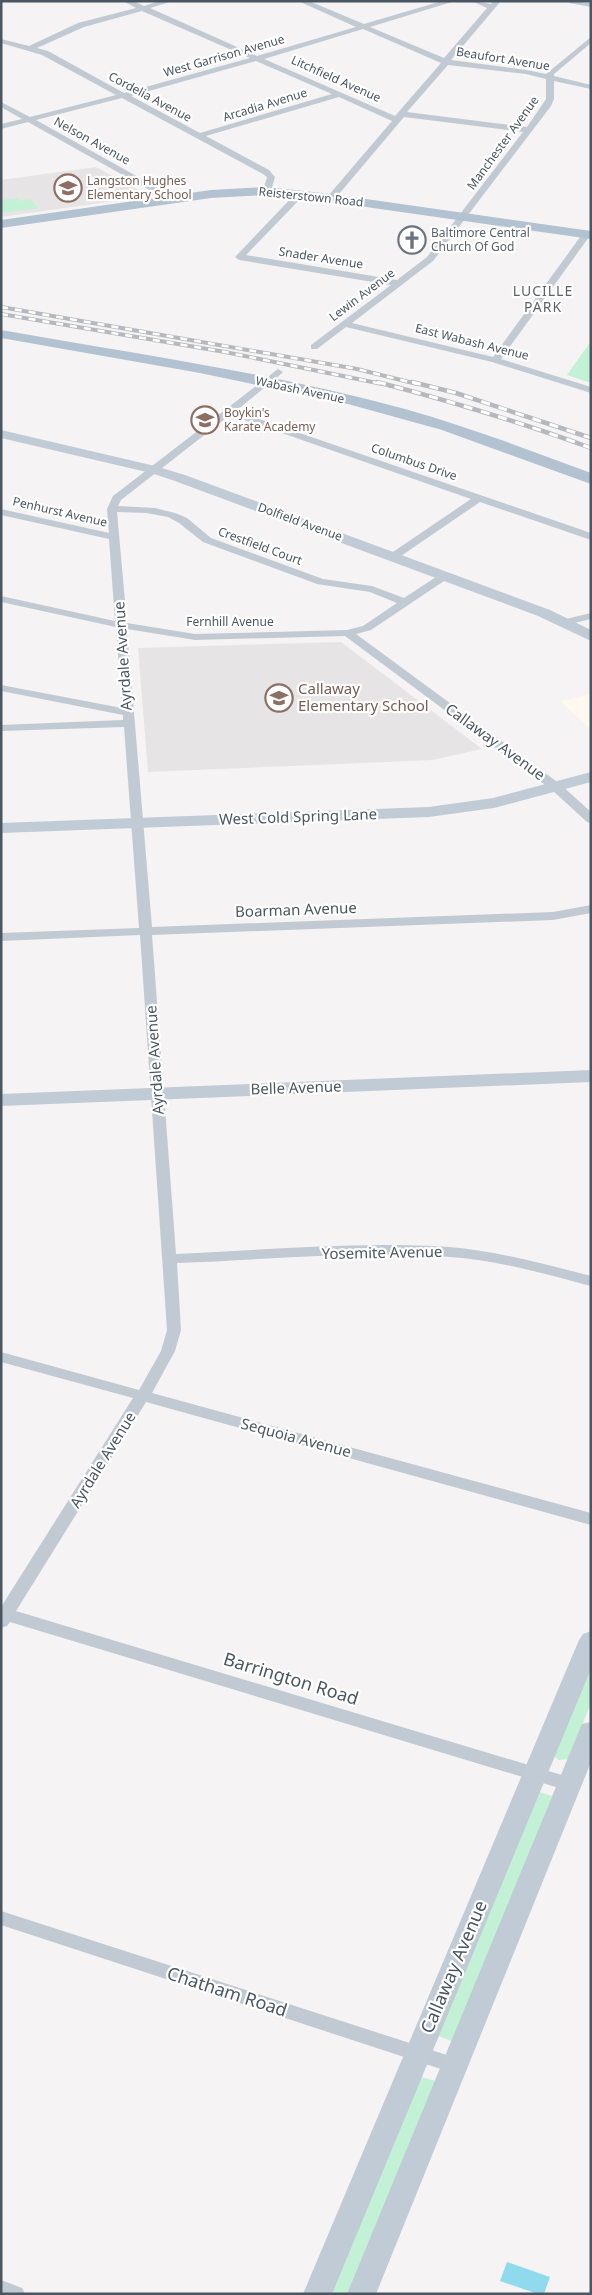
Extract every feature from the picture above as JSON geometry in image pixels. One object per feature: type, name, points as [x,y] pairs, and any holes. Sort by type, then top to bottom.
[{"type":"main road","name":"Reisterstown Road","points":[[1,224],[223,192],[267,191],[331,198],[588,235]]},
{"type":"main road","name":"Wabash Avenue","points":[[1,321],[339,384],[413,402],[494,428],[591,464]]},
{"type":"main road","name":"Wabash Avenue","points":[[1,334],[265,382],[336,397],[441,424],[591,479]]},
{"type":"street","name":"Litchfield Avenue","points":[[127,1],[338,94],[399,117],[530,130]]},
{"type":"street","points":[[29,49],[82,25],[169,1]]},
{"type":"street","name":"Beaufort Avenue","points":[[302,1],[446,62],[520,71],[591,87]]},
{"type":"street","name":"West Garrison Avenue","points":[[1,128],[124,96],[451,1]]},
{"type":"street","points":[[476,1],[494,4]]},
{"type":"street","points":[[572,1],[591,5]]},
{"type":"street","points":[[331,198],[494,4]]},
{"type":"street","name":"Cordelia Avenue","points":[[1,41],[45,54],[269,174],[271,176],[267,191]]},
{"type":"street","points":[[550,77],[550,73],[589,43]]},
{"type":"street","name":"Manchester Avenue","points":[[464,217],[549,102],[550,77]]},
{"type":"street","name":"Arcadia Avenue","points":[[199,136],[338,94]]},
{"type":"street","name":"Nelson Avenue","points":[[1,104],[171,200]]},
{"type":"street","name":"Snader Avenue","points":[[300,194],[239,257],[398,284]]},
{"type":"street","name":"Lewin Avenue","points":[[314,347],[430,260],[464,217]]},
{"type":"street","points":[[495,360],[588,235]]},
{"type":"street","name":"East Wabash Avenue","points":[[345,324],[495,360],[591,390]]},
{"type":"street","points":[[112,509],[117,498],[278,372]]},
{"type":"street","name":"Columbus Drive","points":[[228,411],[591,537]]},
{"type":"street","name":"Dolfield Avenue","points":[[1,434],[155,470],[446,575],[566,622],[591,636]]},
{"type":"street","points":[[394,556],[479,498]]},
{"type":"street","name":"Ayrdale Avenue","points":[[3,1617],[143,1395],[172,1340],[174,1318],[170,1259],[112,509]]},
{"type":"street","name":"Crestfield Court","points":[[112,509],[148,511],[170,515],[186,523],[198,536],[207,540],[321,582],[372,589],[405,602]]},
{"type":"street","name":"Penhurst Avenue","points":[[1,512],[114,537]]},
{"type":"street","name":"Fernhill Avenue","points":[[1,598],[121,625],[195,637],[347,633],[367,628],[446,575]]},
{"type":"street","points":[[566,622],[591,616]]},
{"type":"street","name":"Callaway Avenue","points":[[347,633],[556,787],[591,819]]},
{"type":"street","points":[[1,688],[128,718]]},
{"type":"street","points":[[1,728],[128,718]]},
{"type":"street","name":"West Cold Spring Lane","points":[[1,828],[447,810],[494,803],[591,777]]},
{"type":"street","name":"Boarman Avenue","points":[[1,937],[553,916],[591,909]]},
{"type":"street","name":"Belle Avenue","points":[[1,1100],[591,1076]]},
{"type":"street","name":"Yosemite Avenue","points":[[170,1259],[388,1250],[450,1252],[520,1263],[591,1281]]},
{"type":"street","name":"Sequoia Avenue","points":[[1,1357],[591,1519]]},
{"type":"street","name":"Barrington Road","points":[[3,1617],[569,1784]]},
{"type":"street","name":"Callaway Avenue","points":[[317,2294],[591,1640]]},
{"type":"street","points":[[362,2294],[591,1731]]},
{"type":"street","name":"Chatham Road","points":[[1,1918],[454,2065]]},
{"type":"street","points":[[1,2289],[15,2294]]},
{"type":"shaded area","name":"Langston Hughes Elementary School","points":[[96,167],[150,196],[1,217],[1,180]]},
{"type":"shaded area","name":"Callaway Elementary School","points":[[341,642],[482,749],[432,760],[148,772],[138,648]]},
{"type":"shaded area","points":[[591,694],[591,730],[560,701]]},
{"type":"green space","points":[[18,198],[20,201],[31,199],[38,208],[1,213],[1,200]]},
{"type":"green space","name":"LUCILLE PARK","points":[[591,341],[591,383],[567,375]]},
{"type":"green space","points":[[591,1663],[591,1703],[568,1759],[559,1760],[552,1755]]},
{"type":"green space","points":[[536,1791],[552,1796],[454,2042],[436,2035]]},
{"type":"green space","points":[[417,2076],[436,2081],[350,2294],[329,2294]]},
{"type":"water","points":[[507,2262],[550,2277],[544,2294],[538,2294],[500,2281]]},
{"type":"railway","points":[[1,307],[357,369],[417,384]]},
{"type":"railway","points":[[1,314],[225,352],[382,384]]},
{"type":"railway","points":[[377,382],[485,412],[591,448]]},
{"type":"railway","points":[[412,382],[456,393],[591,438]]},
{"type":"place","name":"Langston Hughes Elementary School","points":[[68,188]]},
{"type":"place","name":"Baltimore Central Church Of God","points":[[412,240]]},
{"type":"place","name":"Boykin's Karate Academy","points":[[205,420]]},
{"type":"place","name":"Callaway Elementary School","points":[[279,698]]},
{"type":"district","name":"LUCILLE PARK","points":[[543,300]]}]
